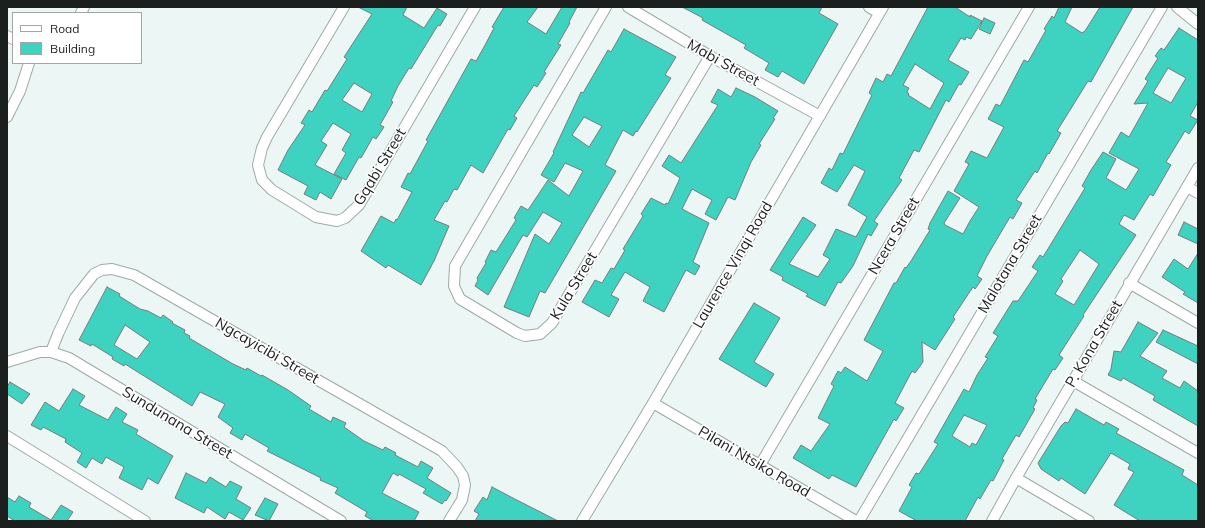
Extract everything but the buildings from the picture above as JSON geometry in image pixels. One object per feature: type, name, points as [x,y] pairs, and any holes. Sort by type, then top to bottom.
[{"type":"street","name":"Gqabi Street","points":[[344,7],[267,137],[262,148],[258,165],[262,180],[272,190],[316,216],[329,220],[345,218],[359,205],[475,7]]},
{"type":"street","name":"Kula Street","points":[[606,7],[455,266],[454,286],[460,299],[517,333],[525,336],[540,334],[552,323],[710,56]]},
{"type":"street","name":"Mabi Street","points":[[628,7],[710,56],[820,116]]},
{"type":"street","points":[[869,7],[881,10]]},
{"type":"street","name":"Ncera Street","points":[[760,465],[1029,7]]},
{"type":"street","name":"Malotana Street","points":[[859,521],[1162,7]]},
{"type":"street","points":[[1177,7],[1198,24]]},
{"type":"street","name":"Laurence Vinqi Road","points":[[582,521],[653,403],[881,10]]},
{"type":"street","points":[[7,117],[20,91],[29,64]]},
{"type":"street","name":"P. Kona Street","points":[[992,521],[1129,283],[1198,168]]},
{"type":"street","points":[[1187,188],[1198,193]]},
{"type":"street","name":"Ngcayicibi Street","points":[[51,352],[75,298],[94,274],[102,270],[112,269],[134,275],[442,451],[458,467],[463,476],[465,485],[462,500],[449,521]]},
{"type":"street","points":[[1129,283],[1198,323]]},
{"type":"street","name":"Sundunana Street","points":[[7,362],[28,354],[40,352],[51,352],[69,358],[325,517],[341,521]]},
{"type":"street","points":[[1072,381],[1198,453]]},
{"type":"street","name":"Pilani Ntsiko Road","points":[[653,403],[856,521]]},
{"type":"street","points":[[7,436],[145,521]]},
{"type":"street","points":[[1016,478],[1089,521]]}]
